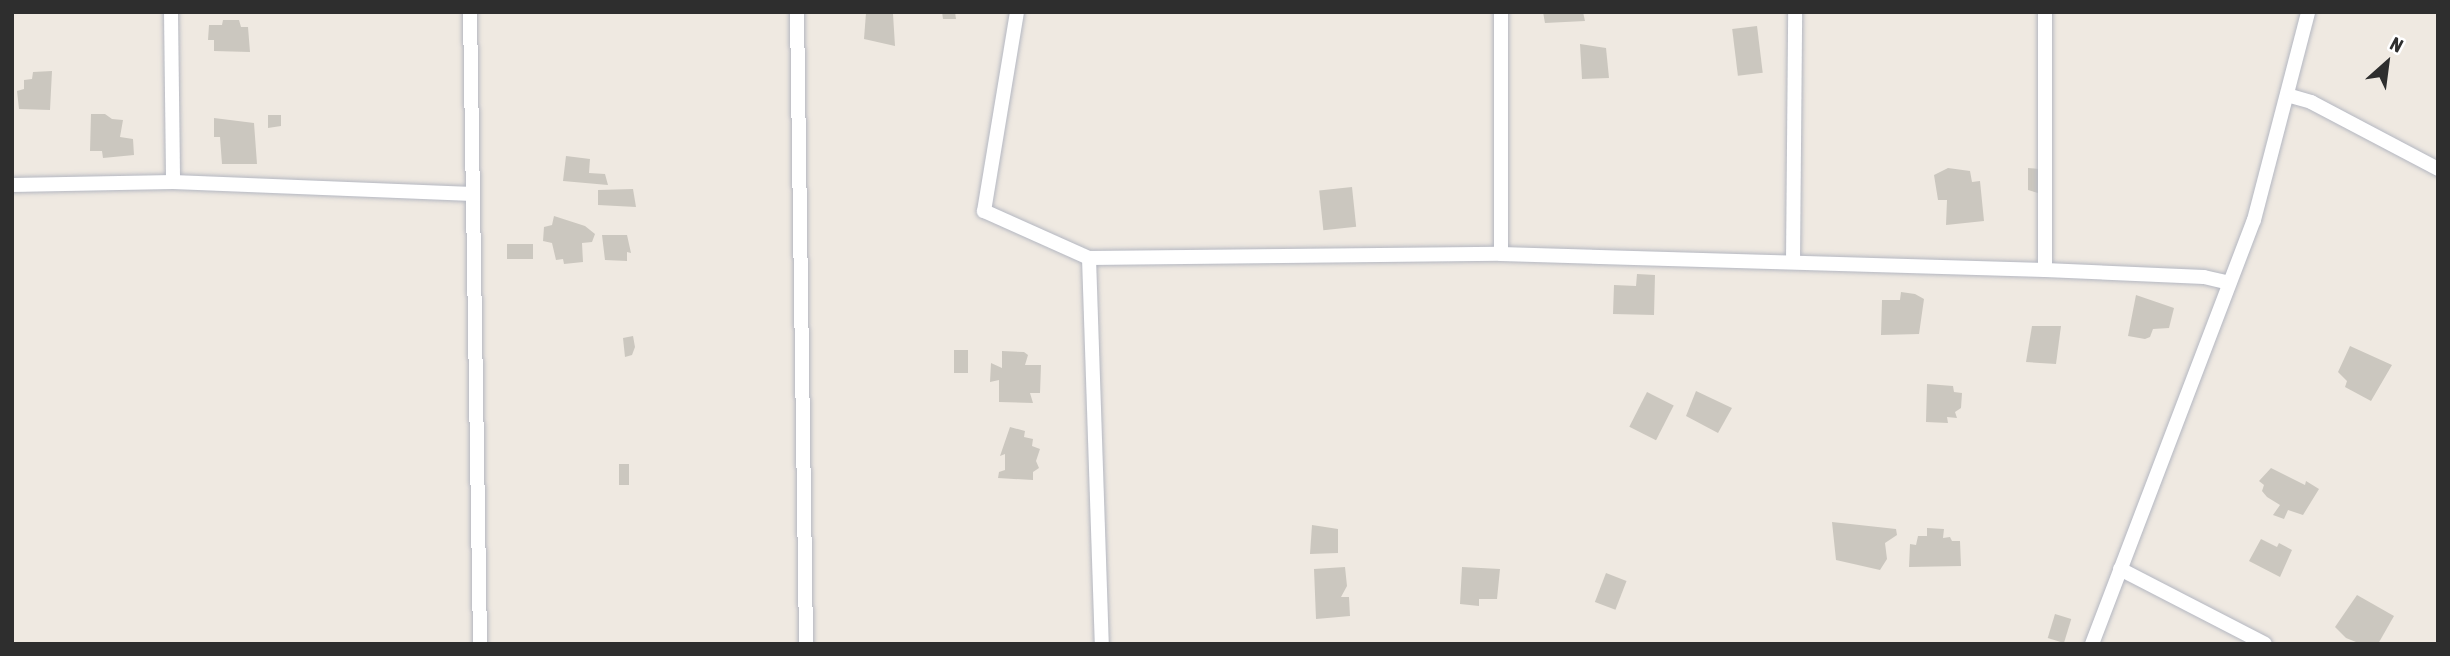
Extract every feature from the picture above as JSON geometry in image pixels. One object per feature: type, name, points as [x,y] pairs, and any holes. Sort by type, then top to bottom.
[{"type":"street","points":[[171,12],[173,182]]},
{"type":"street","points":[[470,12],[480,644]]},
{"type":"street","points":[[797,12],[806,644]]},
{"type":"street","points":[[1017,12],[985,211],[1089,258],[1501,254],[2045,270],[2204,277],[2229,283]]},
{"type":"street","points":[[1501,12],[1501,254]]},
{"type":"street","points":[[1793,261],[1795,12]]},
{"type":"street","points":[[2045,12],[2045,270]]},
{"type":"street","points":[[2092,644],[2254,220],[2308,12]]},
{"type":"street","points":[[2287,95],[2311,102],[2438,169]]},
{"type":"street","points":[[12,185],[173,182],[472,194]]},
{"type":"street","points":[[1089,258],[1102,644]]},
{"type":"street","points":[[2120,569],[2265,644]]},
{"type":"building","points":[[942,12],[955,12],[956,19],[943,19]]},
{"type":"building","points":[[1543,12],[1583,12],[1585,21],[1545,23]]},
{"type":"building","points":[[866,13],[893,14],[895,46],[864,39]]},
{"type":"building","points":[[223,20],[239,20],[241,27],[248,27],[250,52],[214,51],[214,40],[208,40],[209,25],[222,25]]},
{"type":"building","points":[[1757,26],[1763,73],[1738,76],[1732,29]]},
{"type":"building","points":[[1580,44],[1606,48],[1609,78],[1582,79]]},
{"type":"building","points":[[52,71],[50,110],[19,109],[17,91],[24,89],[24,80],[32,79],[33,72]]},
{"type":"building","points":[[91,114],[105,114],[112,119],[123,120],[120,137],[133,139],[134,155],[103,158],[102,151],[90,151]]},
{"type":"building","points":[[268,115],[281,115],[281,126],[268,128]]},
{"type":"building","points":[[214,118],[254,123],[257,164],[222,164],[220,137],[214,137]]},
{"type":"building","points":[[566,156],[590,159],[589,173],[605,174],[608,185],[563,181]]},
{"type":"building","points":[[1948,168],[1970,171],[1972,182],[1980,181],[1984,221],[1946,225],[1947,200],[1938,200],[1934,175]]},
{"type":"building","points":[[2028,168],[2039,169],[2038,193],[2028,190]]},
{"type":"building","points":[[1352,187],[1356,227],[1323,230],[1319,190]]},
{"type":"building","points":[[633,189],[636,207],[598,205],[598,190]]},
{"type":"building","points":[[554,216],[585,226],[595,234],[592,242],[582,243],[583,262],[564,264],[563,259],[556,260],[552,243],[543,241],[544,227],[552,225]]},
{"type":"building","points":[[602,235],[627,235],[631,253],[627,252],[627,261],[605,260]]},
{"type":"building","points":[[507,244],[533,244],[533,259],[507,259]]},
{"type":"building","points":[[1637,274],[1655,275],[1654,315],[1613,314],[1614,285],[1636,286]]},
{"type":"building","points":[[1901,292],[1915,294],[1924,299],[1919,334],[1881,335],[1882,300],[1900,300]]},
{"type":"building","points":[[2136,295],[2174,308],[2169,328],[2153,329],[2150,337],[2145,339],[2128,336]]},
{"type":"building","points":[[2032,326],[2061,326],[2056,364],[2026,362]]},
{"type":"building","points":[[633,336],[635,347],[632,355],[625,357],[623,338]]},
{"type":"building","points":[[2350,346],[2392,365],[2371,401],[2345,387],[2347,381],[2338,372]]},
{"type":"building","points":[[954,350],[968,350],[968,373],[954,373]]},
{"type":"building","points":[[1002,351],[1024,352],[1028,355],[1025,365],[1041,365],[1040,393],[1030,393],[1033,403],[999,402],[999,380],[990,382],[991,363],[1002,368]]},
{"type":"building","points":[[1927,384],[1953,386],[1954,392],[1962,393],[1961,408],[1955,412],[1957,418],[1947,417],[1948,423],[1926,422]]},
{"type":"building","points":[[1696,391],[1732,408],[1718,433],[1686,416]]},
{"type":"building","points":[[1647,392],[1674,406],[1656,440],[1629,427]]},
{"type":"building","points":[[1010,427],[1025,431],[1024,437],[1033,439],[1032,446],[1040,449],[1036,461],[1039,468],[1033,472],[1033,480],[998,478],[999,472],[1005,470],[1005,454],[1000,456]]},
{"type":"building","points":[[619,464],[629,464],[629,485],[619,485]]},
{"type":"building","points":[[2271,468],[2305,485],[2306,481],[2319,489],[2303,515],[2288,510],[2284,519],[2273,515],[2280,505],[2267,497],[2262,491],[2264,485],[2259,481]]},
{"type":"building","points":[[1832,522],[1896,529],[1897,535],[1885,543],[1887,559],[1880,570],[1836,560]]},
{"type":"building","points":[[1312,525],[1338,529],[1338,553],[1310,554]]},
{"type":"building","points":[[1927,528],[1944,529],[1943,538],[1950,537],[1952,541],[1960,541],[1961,566],[1909,567],[1910,544],[1916,545],[1918,536],[1927,536]]},
{"type":"building","points":[[2261,539],[2277,547],[2279,543],[2292,550],[2280,577],[2249,561]]},
{"type":"building","points":[[1345,567],[1347,586],[1341,597],[1349,597],[1350,616],[1316,619],[1314,569]]},
{"type":"building","points":[[1462,567],[1500,569],[1497,599],[1479,599],[1479,606],[1460,604]]},
{"type":"building","points":[[1606,573],[1627,581],[1615,610],[1595,602]]},
{"type":"building","points":[[2357,595],[2394,616],[2378,644],[2361,644],[2346,638],[2335,627]]},
{"type":"building","points":[[2055,614],[2071,619],[2064,643],[2048,638]]}]
